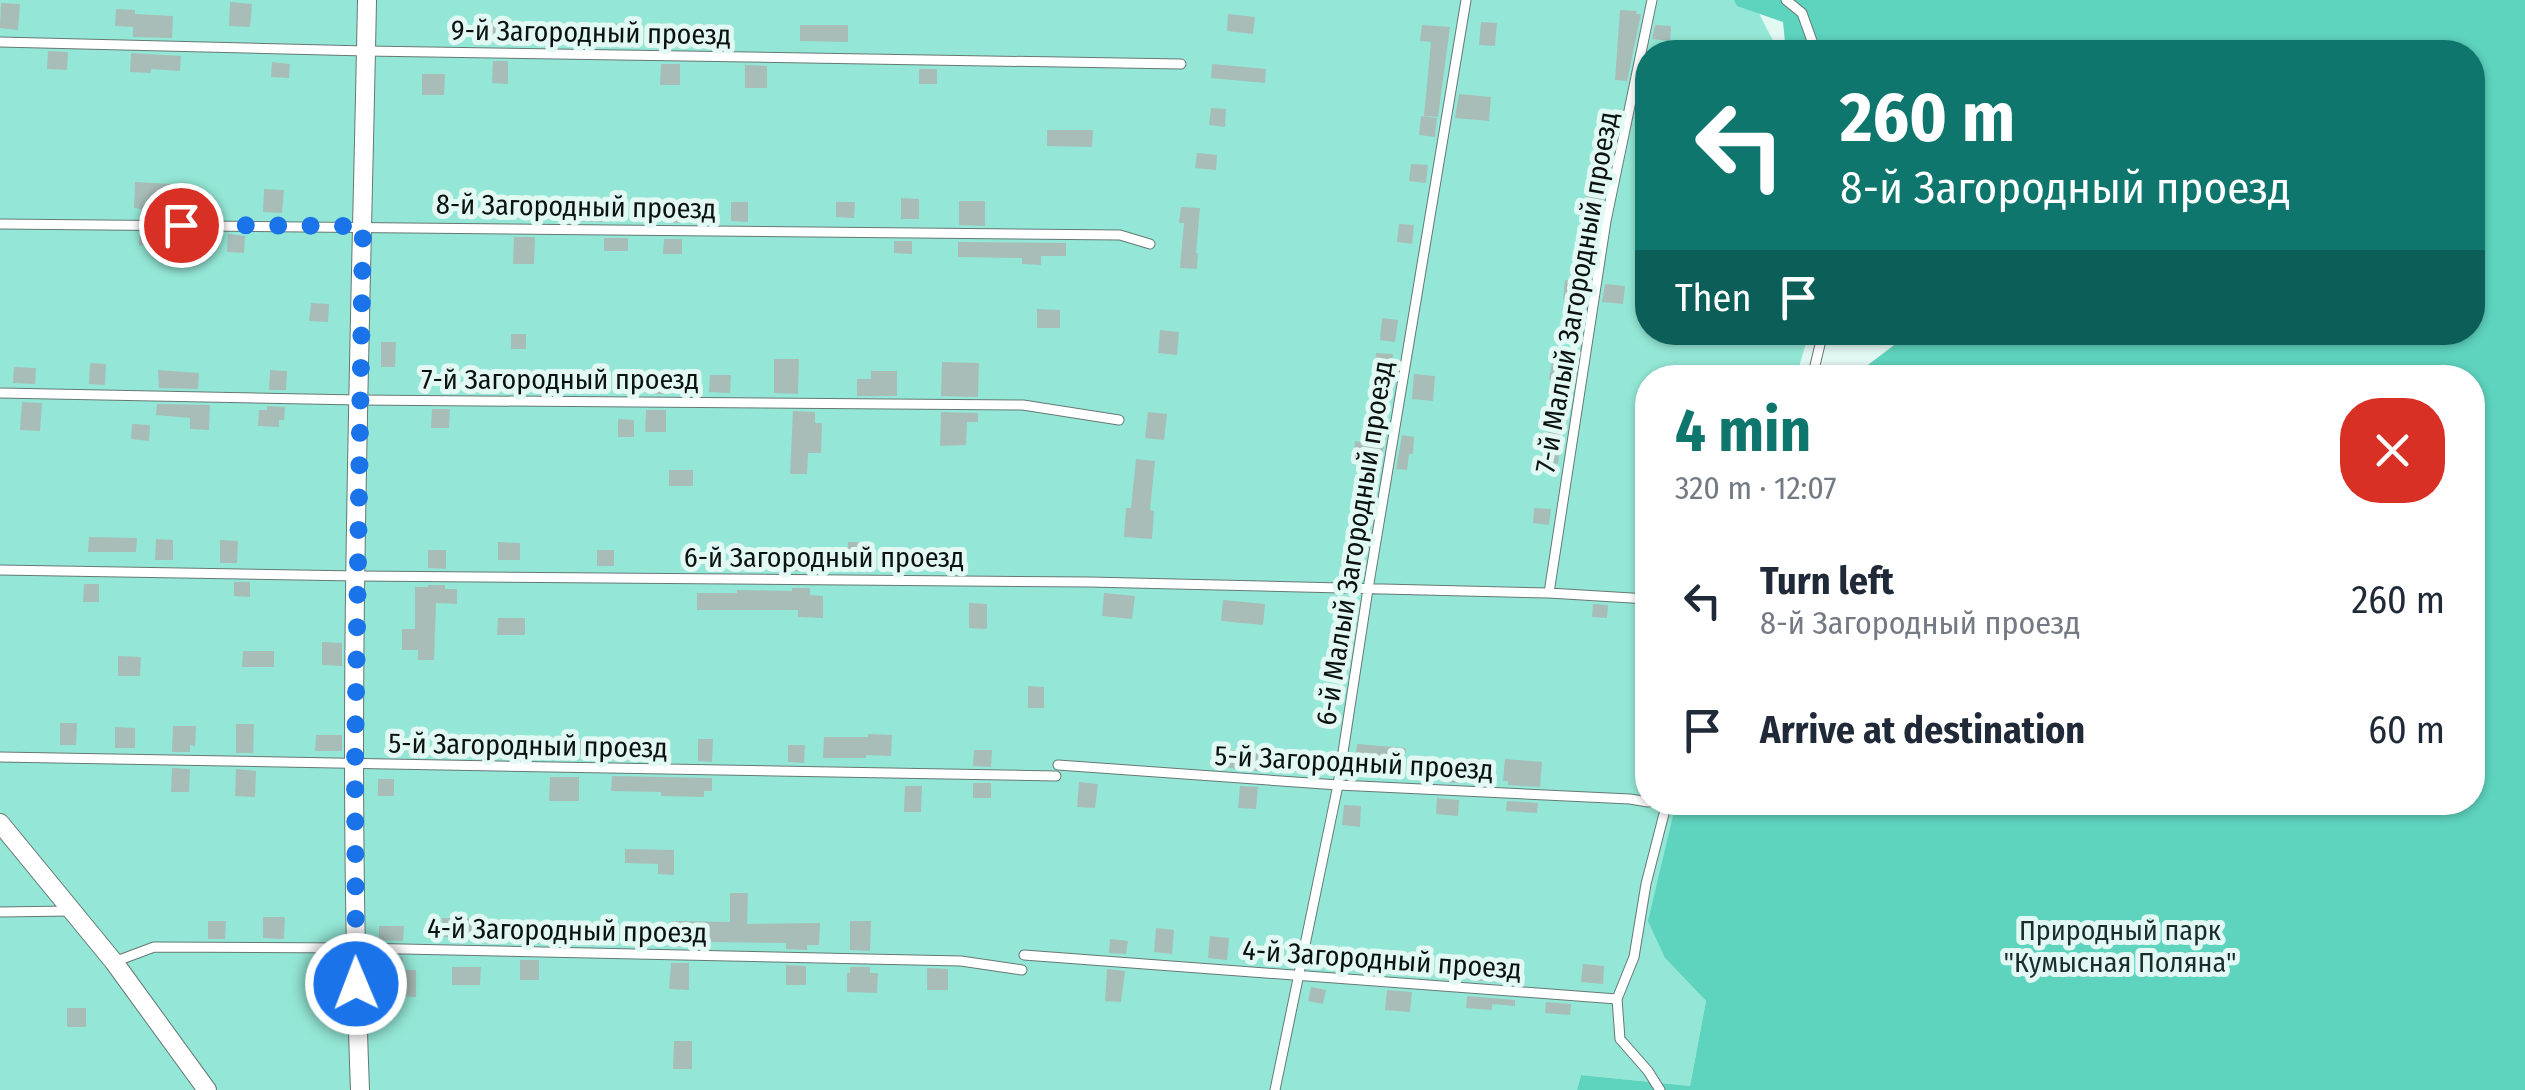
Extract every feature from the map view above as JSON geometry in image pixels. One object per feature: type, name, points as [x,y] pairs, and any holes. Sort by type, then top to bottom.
[{"type":"street","points":[[360,1090],[355,764],[366,0]]},
{"type":"street","points":[[0,824],[114,962],[208,1090]]},
{"type":"lane","name":"6-й Малый Загородный проезд","points":[[1275,1090],[1338,785],[1466,0]]},
{"type":"lane","name":"7-й Малый Загородный проезд","points":[[1644,40],[1652,0]]},
{"type":"lane","points":[[1786,0],[1802,14],[1812,40]]},
{"type":"lane","name":"9-й Загородный проезд","points":[[0,42],[1181,64]]},
{"type":"lane","name":"7-й Малый Загородный проезд","points":[[1550,593],[1606,221],[1635,82]]},
{"type":"lane","name":"8-й Загородный проезд","points":[[0,224],[1120,235],[1150,244]]},
{"type":"lane","name":"7-й Загородный проезд","points":[[0,393],[1023,405],[1119,420]]},
{"type":"lane","name":"6-й Загородный проезд","points":[[0,570],[1090,582],[1550,593],[1635,599]]},
{"type":"lane","name":"5-й Загородный проезд","points":[[0,758],[1057,771],[1635,800]]},
{"type":"lane","points":[[1660,1090],[1620,1038],[1617,999],[1634,958],[1646,884],[1663,815]]},
{"type":"lane","points":[[0,912],[72,912]]},
{"type":"lane","name":"4-й Загородный проезд","points":[[114,962],[154,948],[355,948],[961,960],[1022,970]]},
{"type":"lane","name":"4-й Загородный проезд","points":[[1024,955],[1617,999]]},
{"type":"green space","points":[[0,0],[1752,0],[1773,40],[1635,40],[1635,345],[1805,345],[1800,365],[1635,365],[1635,815],[1675,815],[1665,958],[1706,1001],[1690,1086],[1581,1075],[1577,1090],[0,1090]]},
{"type":"green space","name":"Природный парк \"Кумысная Поляна\"","points":[[1734,0],[2525,0],[2525,1090],[1577,1090],[1581,1075],[1690,1086],[1706,1001],[1665,958],[1648,921],[1673,815],[2485,815],[2485,365],[1868,365],[1894,345],[2485,345],[2485,40],[1785,40],[1783,22],[1737,6]]},
{"type":"building","points":[[230,2],[252,4],[250,27],[229,26]]},
{"type":"building","points":[[1,3],[20,4],[18,30],[0,28]]},
{"type":"building","points":[[116,9],[173,16],[172,38],[133,37],[133,27],[115,26]]},
{"type":"building","points":[[1620,10],[1637,11],[1641,14],[1627,81],[1615,80]]},
{"type":"building","points":[[1228,14],[1255,17],[1253,34],[1227,31]]},
{"type":"building","points":[[476,22],[496,22],[496,39],[475,39]]},
{"type":"building","points":[[1481,22],[1497,23],[1495,46],[1479,45]]},
{"type":"building","points":[[605,23],[625,24],[625,40],[604,40]]},
{"type":"building","points":[[538,24],[559,25],[559,46],[538,46]]},
{"type":"building","points":[[800,25],[848,25],[848,42],[800,41]]},
{"type":"building","points":[[1422,25],[1450,27],[1438,117],[1424,116],[1431,42],[1420,41]]},
{"type":"building","points":[[1655,25],[1671,26],[1670,40],[1652,39]]},
{"type":"building","points":[[48,51],[68,52],[67,70],[47,69]]},
{"type":"building","points":[[131,53],[181,56],[180,71],[130,72]]},
{"type":"building","points":[[493,61],[508,61],[508,84],[492,83]]},
{"type":"building","points":[[272,62],[290,64],[289,78],[271,77]]},
{"type":"building","points":[[661,64],[680,64],[680,85],[660,85]]},
{"type":"building","points":[[1212,64],[1266,69],[1265,83],[1211,78]]},
{"type":"building","points":[[745,65],[767,66],[767,88],[745,88]]},
{"type":"building","points":[[919,69],[937,69],[937,84],[919,84]]},
{"type":"building","points":[[422,74],[445,74],[444,95],[422,95]]},
{"type":"building","points":[[1459,94],[1491,97],[1489,121],[1455,118]]},
{"type":"building","points":[[1211,108],[1226,109],[1225,127],[1209,125]]},
{"type":"building","points":[[1421,116],[1437,118],[1435,137],[1419,135]]},
{"type":"building","points":[[1047,130],[1093,130],[1092,147],[1047,146]]},
{"type":"building","points":[[1197,153],[1217,155],[1216,170],[1195,168]]},
{"type":"building","points":[[1411,164],[1428,165],[1426,183],[1409,181]]},
{"type":"building","points":[[135,182],[171,184],[174,218],[141,217],[141,209],[134,208]]},
{"type":"building","points":[[1587,182],[1605,184],[1601,205],[1585,204]]},
{"type":"building","points":[[264,189],[284,190],[282,213],[263,212]]},
{"type":"building","points":[[901,198],[919,199],[919,219],[901,219]]},
{"type":"building","points":[[959,201],[985,201],[985,226],[959,225]]},
{"type":"building","points":[[731,202],[748,202],[748,222],[731,221]]},
{"type":"building","points":[[836,202],[855,202],[854,218],[836,217]]},
{"type":"building","points":[[638,203],[662,204],[662,220],[638,220]]},
{"type":"building","points":[[569,205],[602,205],[602,222],[569,221]]},
{"type":"building","points":[[1181,207],[1200,208],[1197,269],[1180,268],[1184,223],[1179,223]]},
{"type":"building","points":[[665,210],[682,210],[682,223],[664,222]]},
{"type":"building","points":[[1399,224],[1414,225],[1412,244],[1397,242]]},
{"type":"building","points":[[140,234],[173,234],[172,242],[139,245]]},
{"type":"building","points":[[228,234],[245,236],[244,253],[227,252]]},
{"type":"building","points":[[514,237],[535,237],[534,264],[513,264]]},
{"type":"building","points":[[604,238],[628,238],[628,251],[604,251]]},
{"type":"building","points":[[664,239],[682,239],[682,254],[663,254]]},
{"type":"building","points":[[894,241],[912,241],[912,254],[894,253]]},
{"type":"building","points":[[958,242],[1066,243],[1066,256],[1041,256],[1041,265],[1022,264],[1022,258],[958,257]]},
{"type":"building","points":[[1565,280],[1588,282],[1586,301],[1563,299]]},
{"type":"building","points":[[1605,284],[1625,286],[1623,304],[1602,302]]},
{"type":"building","points":[[311,303],[329,304],[328,322],[309,321]]},
{"type":"building","points":[[1037,309],[1060,310],[1060,328],[1037,328]]},
{"type":"building","points":[[1382,318],[1398,320],[1395,342],[1380,340]]},
{"type":"building","points":[[1160,330],[1179,332],[1177,355],[1158,353]]},
{"type":"building","points":[[511,334],[526,334],[526,349],[511,349]]},
{"type":"building","points":[[381,342],[396,342],[395,367],[381,367]]},
{"type":"building","points":[[1376,353],[1393,354],[1391,369],[1375,368]]},
{"type":"building","points":[[1553,356],[1577,359],[1567,421],[1557,420],[1560,381],[1549,379]]},
{"type":"building","points":[[774,359],[799,359],[798,394],[774,393]]},
{"type":"building","points":[[942,362],[979,363],[978,397],[941,396]]},
{"type":"building","points":[[90,363],[106,364],[105,385],[89,384]]},
{"type":"building","points":[[14,367],[36,368],[35,384],[13,383]]},
{"type":"building","points":[[158,370],[199,373],[198,389],[159,388]]},
{"type":"building","points":[[270,370],[287,371],[286,390],[269,390]]},
{"type":"building","points":[[871,371],[897,371],[897,396],[857,396],[857,379],[871,379]]},
{"type":"building","points":[[649,372],[668,372],[666,394],[648,394]]},
{"type":"building","points":[[575,374],[596,374],[595,392],[575,392]]},
{"type":"building","points":[[1414,374],[1435,376],[1433,401],[1412,399]]},
{"type":"building","points":[[710,375],[731,375],[730,393],[709,392]]},
{"type":"building","points":[[1371,400],[1386,401],[1380,467],[1353,465],[1355,441],[1367,443]]},
{"type":"building","points":[[22,402],[42,403],[40,431],[20,430]]},
{"type":"building","points":[[157,404],[210,405],[209,430],[190,429],[190,418],[156,415]]},
{"type":"building","points":[[267,406],[285,407],[279,427],[258,426],[259,410],[267,410]]},
{"type":"building","points":[[432,409],[450,409],[449,428],[431,428]]},
{"type":"building","points":[[646,410],[666,410],[666,432],[645,432]]},
{"type":"building","points":[[793,411],[815,412],[815,423],[822,423],[821,453],[808,453],[807,474],[790,474]]},
{"type":"building","points":[[941,412],[978,413],[978,422],[967,422],[966,445],[940,446]]},
{"type":"building","points":[[1148,412],[1167,414],[1164,440],[1145,438]]},
{"type":"building","points":[[618,419],[634,420],[634,437],[618,437]]},
{"type":"building","points":[[132,424],[150,425],[149,441],[131,439]]},
{"type":"building","points":[[1544,432],[1561,433],[1558,464],[1541,462]]},
{"type":"building","points":[[1402,435],[1414,437],[1407,470],[1396,469]]},
{"type":"building","points":[[1136,459],[1155,461],[1150,510],[1154,511],[1152,539],[1124,537]]},
{"type":"building","points":[[669,470],[693,470],[693,486],[669,486]]},
{"type":"building","points":[[1534,508],[1551,509],[1549,525],[1533,523]]},
{"type":"building","points":[[89,537],[137,538],[136,552],[88,552]]},
{"type":"building","points":[[156,539],[173,540],[173,560],[155,560]]},
{"type":"building","points":[[220,540],[238,541],[237,563],[220,563]]},
{"type":"building","points":[[498,542],[520,543],[520,560],[498,560]]},
{"type":"building","points":[[848,542],[868,542],[867,560],[847,560]]},
{"type":"building","points":[[922,549],[937,550],[937,567],[922,567]]},
{"type":"building","points":[[428,550],[446,550],[446,569],[428,568]]},
{"type":"building","points":[[597,550],[614,550],[614,566],[597,566]]},
{"type":"building","points":[[792,551],[811,551],[810,572],[792,571]]},
{"type":"building","points":[[234,582],[250,582],[250,597],[234,596]]},
{"type":"building","points":[[84,584],[99,584],[99,602],[83,602]]},
{"type":"building","points":[[415,587],[457,589],[457,604],[436,603],[434,660],[418,660],[418,650],[402,650],[402,629],[415,629]]},
{"type":"building","points":[[810,588],[810,595],[823,596],[823,618],[798,617],[798,610],[697,610],[697,593]]},
{"type":"building","points":[[1104,593],[1135,596],[1132,619],[1102,616]]},
{"type":"building","points":[[1223,600],[1265,604],[1263,625],[1221,621]]},
{"type":"building","points":[[969,603],[987,604],[987,629],[969,628]]},
{"type":"building","points":[[1593,604],[1608,605],[1607,618],[1592,617]]},
{"type":"building","points":[[498,618],[525,618],[525,635],[497,635]]},
{"type":"building","points":[[322,642],[342,643],[342,666],[322,665]]},
{"type":"building","points":[[243,651],[274,651],[274,667],[242,667]]},
{"type":"building","points":[[118,656],[141,657],[140,676],[118,676]]},
{"type":"building","points":[[1028,686],[1044,687],[1044,708],[1028,708]]},
{"type":"building","points":[[60,723],[77,723],[76,745],[60,745]]},
{"type":"building","points":[[236,724],[254,724],[253,753],[236,753]]},
{"type":"building","points":[[173,726],[196,726],[195,746],[190,745],[190,752],[172,752]]},
{"type":"building","points":[[115,727],[135,728],[135,748],[115,748]]},
{"type":"building","points":[[440,734],[458,734],[458,753],[440,752]]},
{"type":"building","points":[[316,735],[342,735],[342,751],[315,751]]},
{"type":"building","points":[[892,735],[891,756],[823,758],[824,737]]},
{"type":"building","points":[[698,739],[713,739],[712,762],[698,761]]},
{"type":"building","points":[[580,740],[657,742],[656,761],[580,755]]},
{"type":"building","points":[[1357,744],[1406,748],[1403,774],[1354,769]]},
{"type":"building","points":[[788,745],[805,745],[804,763],[788,762]]},
{"type":"building","points":[[1221,749],[1268,753],[1267,772],[1219,767]]},
{"type":"building","points":[[974,750],[992,750],[991,767],[973,766]]},
{"type":"building","points":[[1505,759],[1542,762],[1540,787],[1508,785],[1508,781],[1503,781]]},
{"type":"building","points":[[1445,761],[1461,762],[1459,783],[1443,782]]},
{"type":"building","points":[[172,768],[190,769],[189,792],[171,792]]},
{"type":"building","points":[[236,769],[256,771],[255,797],[235,796]]},
{"type":"building","points":[[612,776],[712,778],[712,791],[704,791],[704,797],[611,791]]},
{"type":"building","points":[[550,777],[579,777],[579,801],[549,801]]},
{"type":"building","points":[[378,779],[394,779],[394,796],[378,796]]},
{"type":"building","points":[[1079,782],[1098,784],[1095,808],[1077,807]]},
{"type":"building","points":[[973,783],[991,783],[991,798],[973,798]]},
{"type":"building","points":[[905,786],[922,786],[921,812],[904,812]]},
{"type":"building","points":[[1240,786],[1258,787],[1256,809],[1238,808]]},
{"type":"building","points":[[1437,798],[1459,800],[1458,816],[1436,814]]},
{"type":"building","points":[[1507,801],[1538,803],[1537,813],[1506,811]]},
{"type":"building","points":[[1344,805],[1361,806],[1360,827],[1342,825]]},
{"type":"building","points":[[625,849],[674,850],[674,875],[658,874],[658,864],[625,863]]},
{"type":"building","points":[[730,893],[748,893],[747,924],[820,923],[819,945],[807,945],[807,950],[786,949],[786,943],[712,942],[671,947],[672,921],[730,922]]},
{"type":"building","points":[[263,917],[285,917],[284,939],[263,938]]},
{"type":"building","points":[[442,918],[483,919],[483,938],[442,937]]},
{"type":"building","points":[[208,921],[226,921],[225,939],[208,939]]},
{"type":"building","points":[[850,921],[871,921],[870,951],[850,950]]},
{"type":"building","points":[[518,923],[564,924],[563,938],[539,938],[539,944],[520,943]]},
{"type":"building","points":[[379,926],[404,926],[403,941],[379,940]]},
{"type":"building","points":[[1156,928],[1174,930],[1172,954],[1154,952]]},
{"type":"building","points":[[1210,936],[1229,938],[1227,960],[1208,958]]},
{"type":"building","points":[[1110,939],[1128,941],[1126,954],[1109,953]]},
{"type":"building","points":[[383,957],[403,957],[403,970],[416,970],[416,997],[400,996],[400,982],[383,982]]},
{"type":"building","points":[[520,960],[539,960],[539,980],[520,980]]},
{"type":"building","points":[[1501,960],[1519,962],[1517,983],[1468,980],[1470,963],[1501,966]]},
{"type":"building","points":[[671,963],[689,963],[689,990],[669,989]]},
{"type":"building","points":[[1583,964],[1604,966],[1603,984],[1581,982]]},
{"type":"building","points":[[786,965],[806,966],[806,985],[786,985]]},
{"type":"building","points":[[452,967],[481,967],[480,985],[452,985]]},
{"type":"building","points":[[850,967],[870,967],[870,973],[878,973],[877,993],[847,992]]},
{"type":"building","points":[[927,968],[948,969],[948,990],[927,990]]},
{"type":"building","points":[[1107,969],[1125,971],[1121,1002],[1105,1001]]},
{"type":"building","points":[[1311,987],[1326,990],[1323,1004],[1308,1001]]},
{"type":"building","points":[[1387,990],[1412,992],[1410,1012],[1385,1010]]},
{"type":"building","points":[[1467,996],[1515,1000],[1515,1006],[1492,1004],[1492,1010],[1466,1008]]},
{"type":"building","points":[[1546,1002],[1571,1004],[1570,1015],[1545,1013]]},
{"type":"building","points":[[67,1008],[86,1008],[86,1027],[67,1027]]},
{"type":"building","points":[[674,1041],[692,1041],[692,1069],[673,1069]]},
{"type":"route","points":[[181,225],[363,226],[357,524],[356,984]]}]
